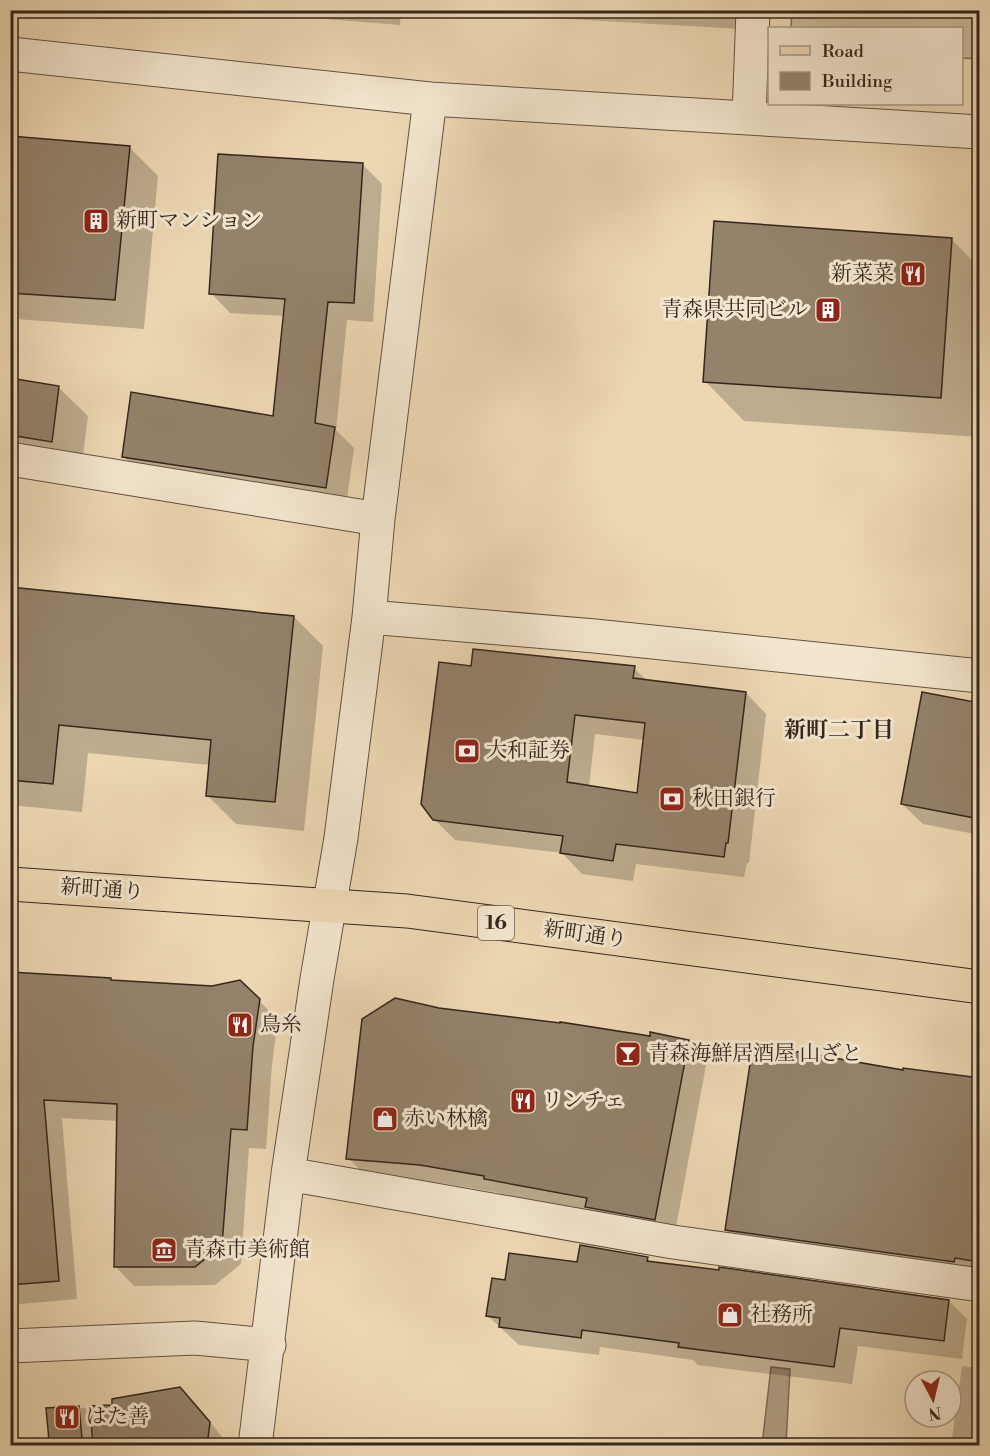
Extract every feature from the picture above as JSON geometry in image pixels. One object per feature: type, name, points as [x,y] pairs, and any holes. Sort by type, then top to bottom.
[{"type":"main road","name":"新町通り","points":[[10,884],[407,911],[980,987]]},
{"type":"street","points":[[749,117],[753,10]]},
{"type":"street","points":[[10,54],[430,99],[980,132]]},
{"type":"street","points":[[255,1446],[288,1174],[341,838],[430,99]]},
{"type":"street","points":[[10,459],[378,519]]},
{"type":"street","points":[[369,617],[595,636],[980,676]]},
{"type":"street","points":[[288,1174],[673,1242],[980,1285]]},
{"type":"street","points":[[10,1346],[195,1338],[269,1345]]},
{"type":"shaded area","points":[[792,11],[979,11],[979,59],[963,58],[963,27],[791,27]]},
{"type":"shaded area","points":[[771,1367],[790,1369],[786,1445],[762,1445]]},
{"type":"building","points":[[10,136],[130,146],[115,300],[10,293]]},
{"type":"building","points":[[218,154],[363,163],[354,303],[328,302],[315,423],[335,427],[326,488],[122,457],[131,392],[273,416],[285,299],[209,294]]},
{"type":"building","name":"青森県共同ビル","points":[[714,221],[952,238],[941,398],[703,382]]},
{"type":"building","points":[[10,378],[59,386],[52,442],[10,435]]},
{"type":"building","points":[[10,587],[294,616],[275,802],[206,796],[211,740],[59,725],[53,784],[10,780]]},
{"type":"building","points":[[473,649],[635,666],[633,678],[746,692],[728,843],[726,843],[724,857],[616,844],[613,861],[560,853],[563,836],[433,820],[421,804],[439,662],[471,666]],"holes":[[[575,715],[645,723],[637,793],[567,782]]]},
{"type":"building","points":[[922,692],[980,703],[980,819],[901,804]]},
{"type":"building","points":[[10,972],[212,986],[240,980],[260,999],[253,1046],[247,1130],[231,1129],[222,1245],[195,1267],[114,1267],[117,1104],[44,1100],[59,1281],[10,1285]]},
{"type":"building","points":[[395,998],[439,1008],[560,1022],[650,1036],[650,1032],[689,1040],[655,1220],[585,1207],[587,1198],[484,1179],[484,1176],[420,1165],[346,1159],[362,1019]]},
{"type":"building","points":[[753,1044],[903,1070],[903,1068],[980,1078],[980,1262],[955,1258],[954,1262],[725,1230]]},
{"type":"building","points":[[580,1245],[648,1257],[647,1261],[719,1270],[719,1267],[949,1300],[944,1341],[840,1328],[834,1367],[678,1347],[679,1343],[582,1330],[581,1338],[499,1327],[500,1318],[486,1316],[492,1278],[505,1280],[509,1253],[577,1262]]},
{"type":"building","points":[[180,1387],[210,1422],[207,1446],[93,1446],[90,1406],[112,1405],[112,1399]]},
{"type":"building","points":[[79,1406],[82,1438],[49,1441],[46,1408]]},
{"type":"place","name":"新町マンション","points":[[96,221]]},
{"type":"place","name":"新菜菜","points":[[913,274]]},
{"type":"place","name":"青森県共同ビル","points":[[828,310]]},
{"type":"place","name":"大和証券","points":[[467,751]]},
{"type":"place","name":"秋田銀行","points":[[672,799]]},
{"type":"place","name":"鳥糸","points":[[240,1025]]},
{"type":"place","name":"青森海鮮居酒屋 山ざと","points":[[628,1054]]},
{"type":"place","name":"リンチェ","points":[[523,1101]]},
{"type":"place","name":"赤い林檎","points":[[385,1119]]},
{"type":"place","name":"青森市美術館","points":[[164,1250]]},
{"type":"place","name":"社務所","points":[[730,1315]]},
{"type":"place","name":"はた善","points":[[67,1417]]},
{"type":"district","name":"新町二丁目","points":[[839,730]]}]
